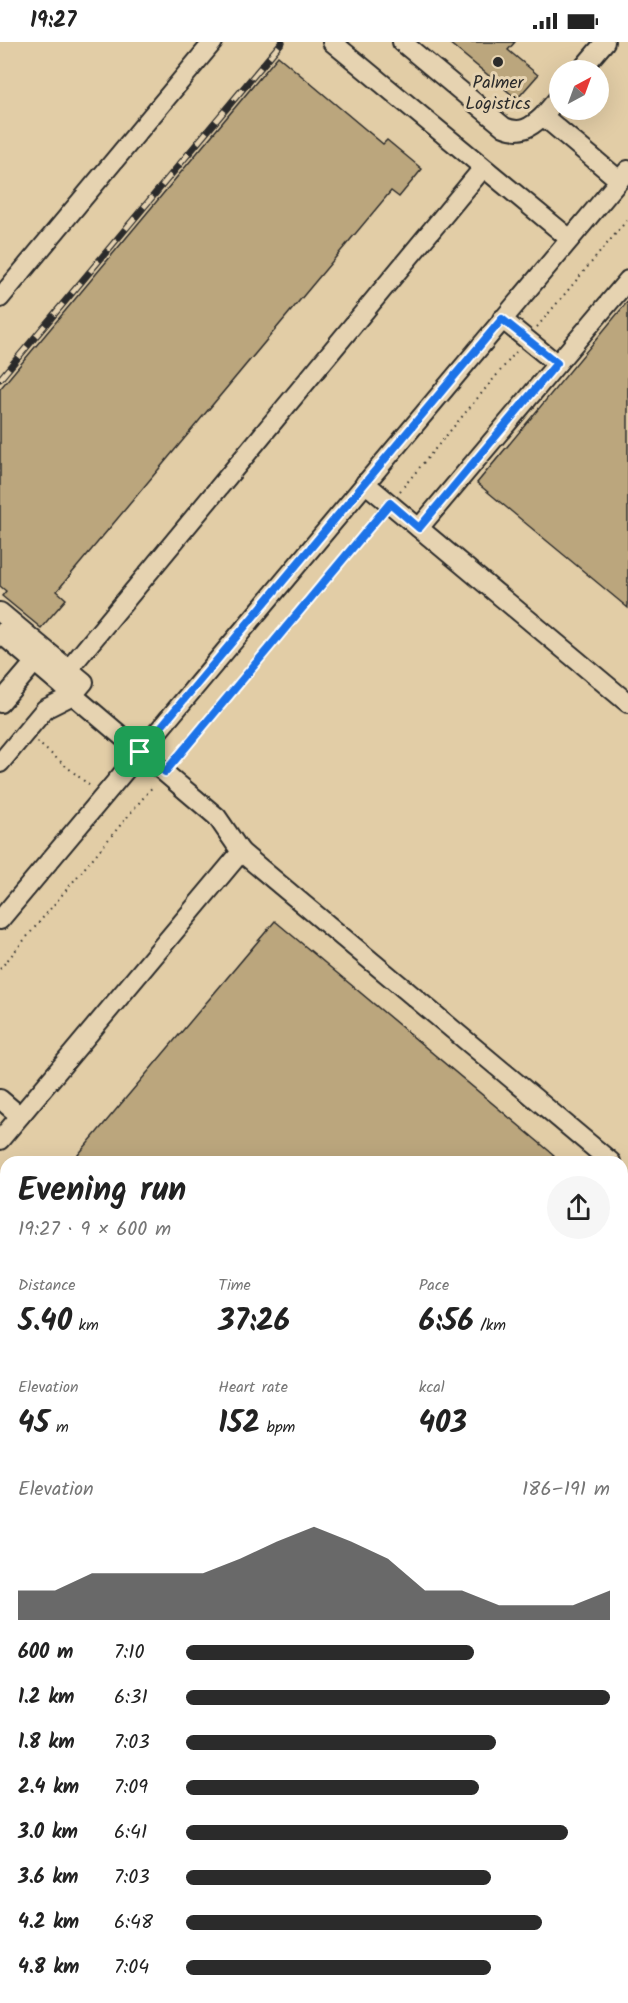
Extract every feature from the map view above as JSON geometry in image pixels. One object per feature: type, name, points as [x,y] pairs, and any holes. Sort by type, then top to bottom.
[{"type":"street","points":[[0,298],[213,42]]},
{"type":"street","points":[[332,42],[570,239]]},
{"type":"street","points":[[402,42],[504,127],[514,131],[524,130],[533,126],[549,109]]},
{"type":"street","points":[[589,60],[604,42]]},
{"type":"street","points":[[0,920],[624,175],[543,116]]},
{"type":"street","points":[[68,670],[483,168]]},
{"type":"street","points":[[419,528],[628,280]]},
{"type":"street","points":[[502,319],[557,363]]},
{"type":"street","points":[[365,483],[628,703]]},
{"type":"street","points":[[0,612],[84,682],[73,696],[45,709],[0,763]]},
{"type":"street","points":[[0,633],[217,817],[241,852],[604,1156]]},
{"type":"street","points":[[0,703],[35,662]]},
{"type":"street","points":[[0,1140],[241,852]]},
{"type":"street","points":[[0,1099],[20,1116]]},
{"type":"path","points":[[0,969],[628,219]]},
{"type":"path","points":[[26,732],[103,797]]},
{"type":"building","name":"Palmer Logistics","points":[[448,42],[515,42],[508,50],[538,75],[517,99]]},
{"type":"building","points":[[278,56],[383,144],[387,140],[422,169],[399,197],[391,191],[57,591],[66,599],[41,628],[2,596],[6,591],[0,586],[0,389]]},
{"type":"building","points":[[628,301],[628,608],[477,483]]},
{"type":"building","points":[[275,921],[554,1155],[553,1156],[77,1156]]},
{"type":"railway","points":[[0,379],[282,42]]},
{"type":"place","name":"Palmer Logistics","points":[[498,62]]},
{"type":"route","points":[[502,319],[557,363],[419,528],[390,503],[165,772],[140,752],[502,319]]}]
